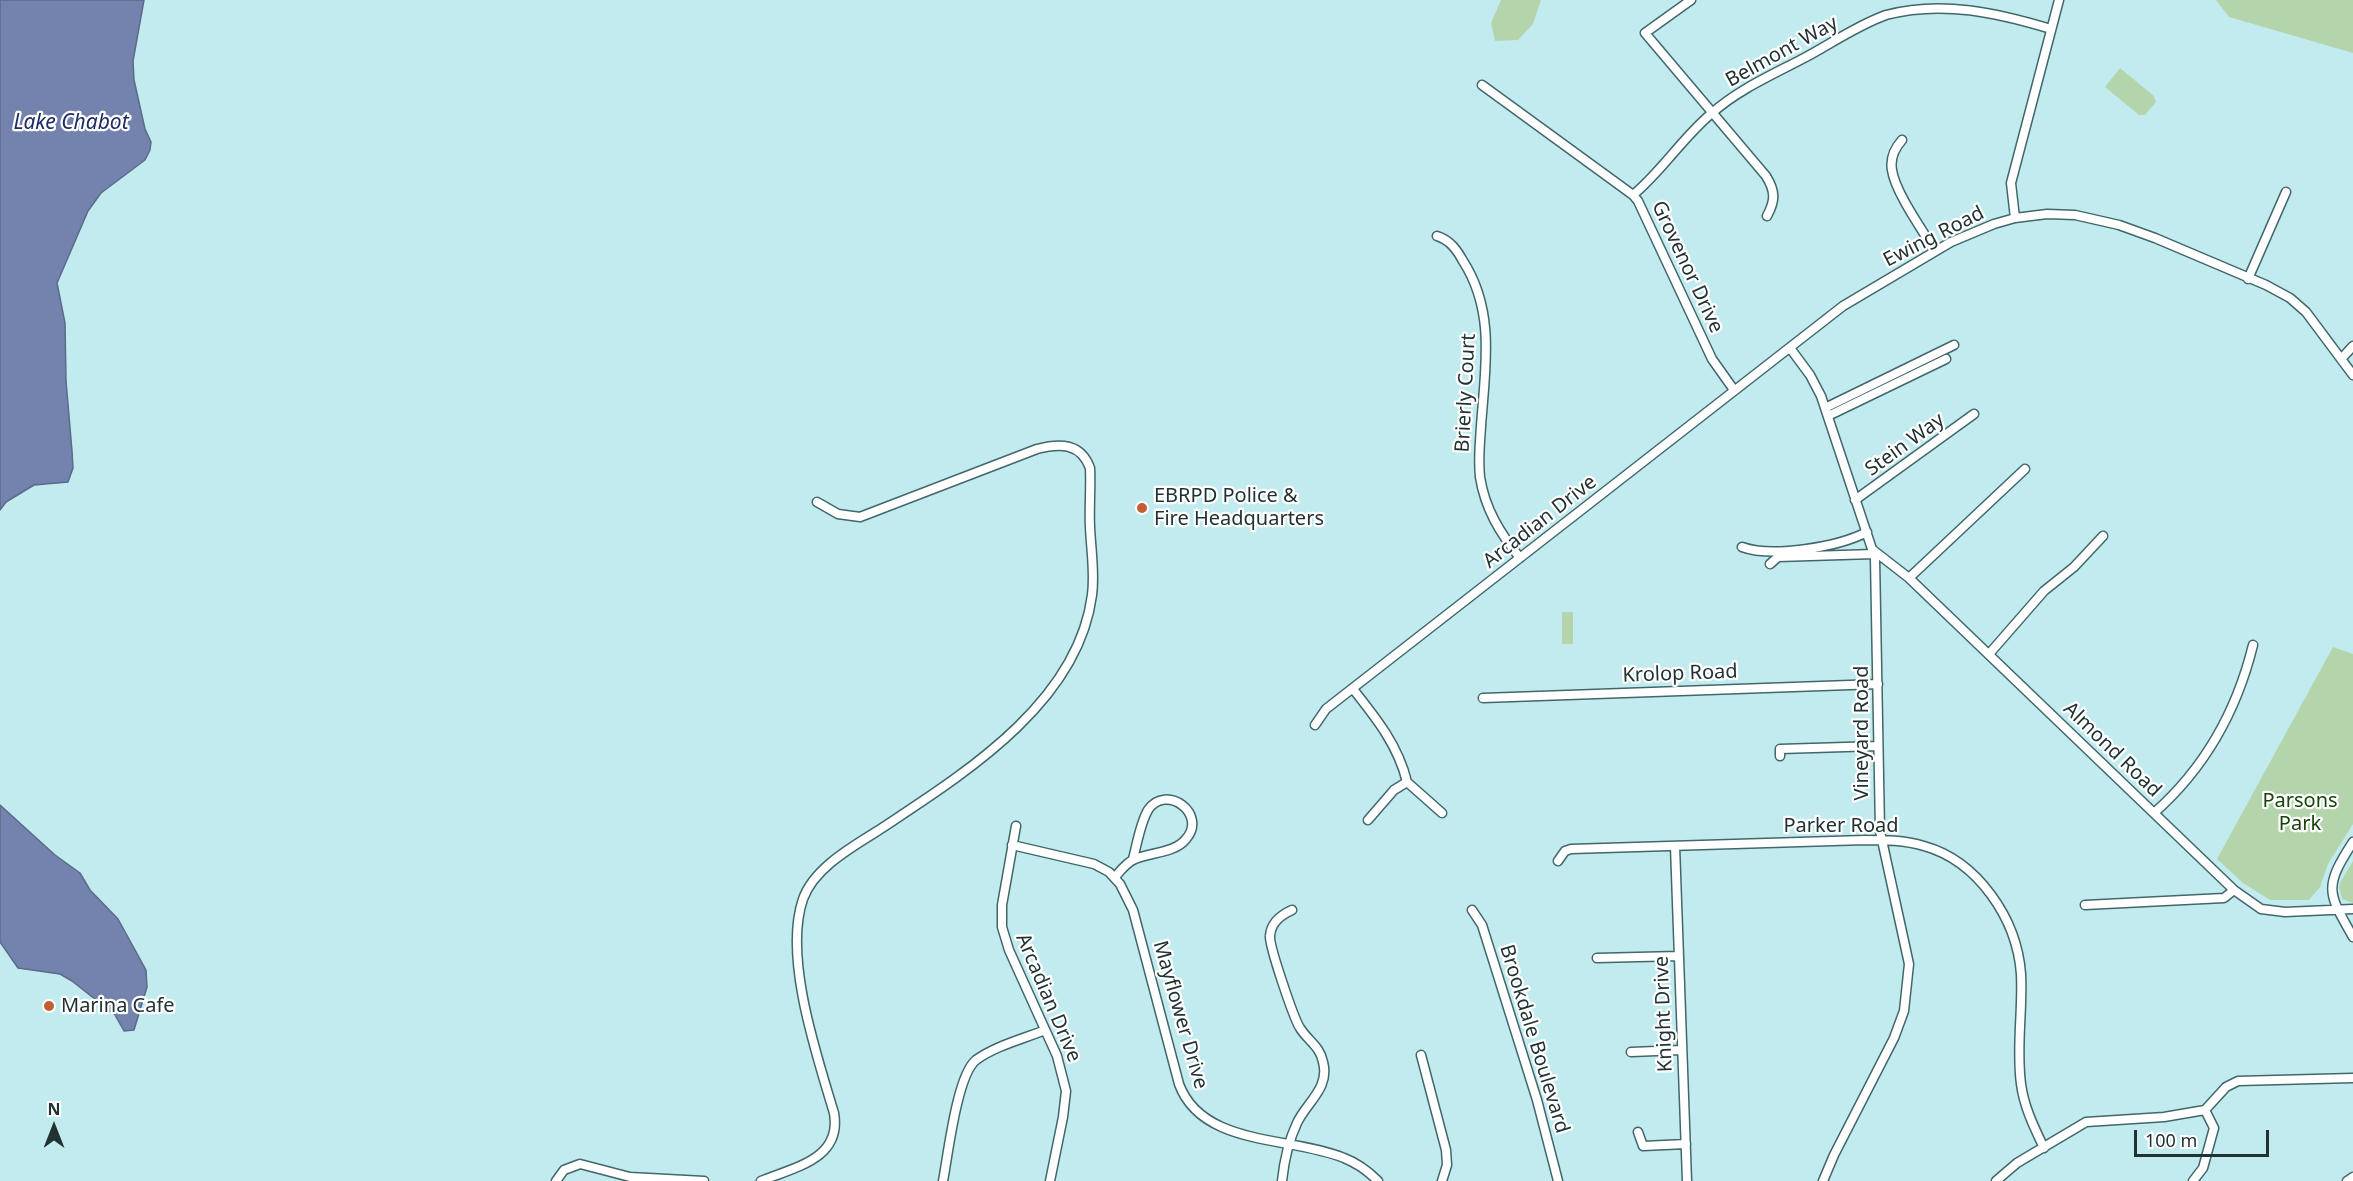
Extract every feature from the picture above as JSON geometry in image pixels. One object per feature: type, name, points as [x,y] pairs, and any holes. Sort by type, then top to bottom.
[{"type":"street","points":[[1691,0],[1645,33],[1771,183],[1774,198],[1767,216]]},
{"type":"street","points":[[2014,218],[2011,183],[2059,0]]},
{"type":"street","name":"Belmont Way","points":[[1633,195],[1712,112],[1739,93],[1875,20],[1900,11],[1926,6],[1962,7],[2051,28]]},
{"type":"street","name":"Grovenor Drive","points":[[1482,85],[1633,195],[1649,221],[1712,359],[1734,390]]},
{"type":"street","points":[[1902,140],[1894,154],[1892,171],[1898,187],[1935,251]]},
{"type":"street","points":[[2248,279],[2286,192]]},
{"type":"street","name":"Ewing Road","points":[[1790,348],[1853,299],[1935,251],[1981,229],[2014,218],[2047,214],[2075,215],[2119,225],[2156,238],[2279,292],[2299,305],[2353,375]]},
{"type":"street","name":"Brierly Court","points":[[1437,236],[1447,240],[1459,254],[1473,276],[1482,300],[1487,335],[1479,454],[1480,479],[1495,523],[1520,558]]},
{"type":"street","points":[[1827,412],[1954,345]]},
{"type":"street","points":[[2342,358],[2353,346]]},
{"type":"street","points":[[1770,564],[1778,557],[1874,552],[1827,412],[1810,375],[1790,348]]},
{"type":"street","name":"Arcadian Drive","points":[[1315,725],[1326,710],[1790,348]]},
{"type":"street","points":[[1827,412],[1946,358]]},
{"type":"street","name":"Stein Way","points":[[1855,500],[1974,414]]},
{"type":"street","points":[[761,1181],[822,1154],[832,1142],[836,1127],[807,1020],[798,962],[798,921],[808,887],[835,861],[940,790],[1020,723],[1049,693],[1067,668],[1083,634],[1092,595],[1090,468],[1086,458],[1073,448],[1057,445],[1038,449],[861,517],[838,514],[817,502]]},
{"type":"street","points":[[1909,579],[2025,470]]},
{"type":"street","points":[[1742,547],[1758,551],[1813,548],[1842,543],[1867,532]]},
{"type":"street","points":[[1989,654],[2044,591],[2074,567],[2103,536]]},
{"type":"street","name":"Almond Road","points":[[1874,552],[1885,557],[1989,654],[2234,890],[2261,909],[2285,912],[2353,909]]},
{"type":"street","name":"Vineyard Road","points":[[1823,1181],[1894,1038],[1904,1011],[1909,964],[1881,840],[1877,576],[1874,552]]},
{"type":"street","points":[[2154,813],[2203,760],[2218,737],[2237,698],[2253,645]]},
{"type":"street","name":"Krolop Road","points":[[1483,698],[1878,684]]},
{"type":"street","points":[[1353,689],[1389,737],[1398,754],[1407,782],[1442,813]]},
{"type":"street","points":[[1780,756],[1780,749],[1878,746]]},
{"type":"street","points":[[1368,820],[1394,790],[1407,782]]},
{"type":"street","points":[[1114,877],[1133,859],[1173,848],[1187,839],[1191,831],[1192,818],[1185,806],[1169,800],[1153,804],[1145,816],[1133,859]]},
{"type":"street","name":"Arcadian Drive","points":[[1016,826],[1002,905],[1002,927],[1009,950],[1063,1072],[1066,1091],[1050,1181]]},
{"type":"street","name":"Parker Road","points":[[1558,861],[1565,851],[1571,849],[1881,840],[1924,846],[1958,863],[1982,884],[2003,913],[2017,950],[2021,971],[2021,1085],[2028,1113],[2044,1148]]},
{"type":"street","points":[[2353,842],[2332,885],[2332,898],[2353,937]]},
{"type":"street","name":"Mayflower Drive","points":[[1012,845],[1082,860],[1102,868],[1114,877],[1126,893],[1133,910],[1179,1084],[1185,1097],[1200,1115],[1214,1125],[1344,1158],[1364,1169],[1378,1181]]},
{"type":"street","name":"Knight Drive","points":[[1675,846],[1687,1181]]},
{"type":"street","points":[[2085,905],[2224,898],[2234,890]]},
{"type":"street","points":[[1282,1181],[1290,1144],[1299,1118],[1320,1091],[1325,1070],[1319,1050],[1299,1026],[1270,944],[1272,927],[1282,914],[1292,910]]},
{"type":"street","name":"Brookdale Boulevard","points":[[1472,910],[1480,921],[1493,958],[1537,1100],[1558,1181]]},
{"type":"street","points":[[1596,958],[1679,956]]},
{"type":"street","points":[[943,1181],[967,1070],[984,1055],[1045,1030]]},
{"type":"street","points":[[1630,1052],[1682,1050]]},
{"type":"street","points":[[1421,1055],[1446,1150],[1446,1165],[1442,1181]]},
{"type":"street","points":[[1996,1181],[2017,1164],[2086,1122],[2164,1117],[2205,1110],[2226,1087],[2238,1081],[2353,1078]]},
{"type":"street","points":[[2193,1181],[2203,1168],[2214,1128],[2205,1110]]},
{"type":"street","points":[[1638,1132],[1643,1146],[1686,1144]]},
{"type":"street","points":[[556,1181],[564,1170],[580,1164],[630,1177],[704,1181]]},
{"type":"street","points":[[2347,1181],[2353,1177]]},
{"type":"green space","points":[[1501,0],[1541,0],[1533,24],[1518,40],[1495,41],[1491,23]]},
{"type":"green space","points":[[2216,0],[2353,0],[2353,53],[2229,17]]},
{"type":"green space","points":[[2120,68],[2154,96],[2156,102],[2145,115],[2139,115],[2105,87]]},
{"type":"green space","points":[[1562,612],[1573,612],[1573,644],[1562,644]]},
{"type":"green space","name":"Parsons Park","points":[[2333,647],[2353,654],[2353,824],[2328,864],[2320,887],[2309,900],[2270,900],[2243,883],[2217,859]]},
{"type":"green space","points":[[2353,861],[2353,903],[2342,899],[2339,887]]},
{"type":"water","name":"Lake Chabot","points":[[0,0],[144,0],[133,61],[134,80],[145,129],[151,142],[145,160],[101,193],[88,211],[57,283],[65,323],[66,381],[73,468],[68,482],[34,485],[6,502],[0,510]]},
{"type":"water","points":[[0,805],[55,855],[80,873],[90,890],[118,919],[146,970],[147,987],[134,1030],[124,1031],[115,1015],[60,974],[18,968],[0,942]]},
{"type":"place","name":"EBRPD Police & Fire Headquarters","points":[[1142,508]]},
{"type":"place","name":"Marina Cafe","points":[[49,1006]]}]
